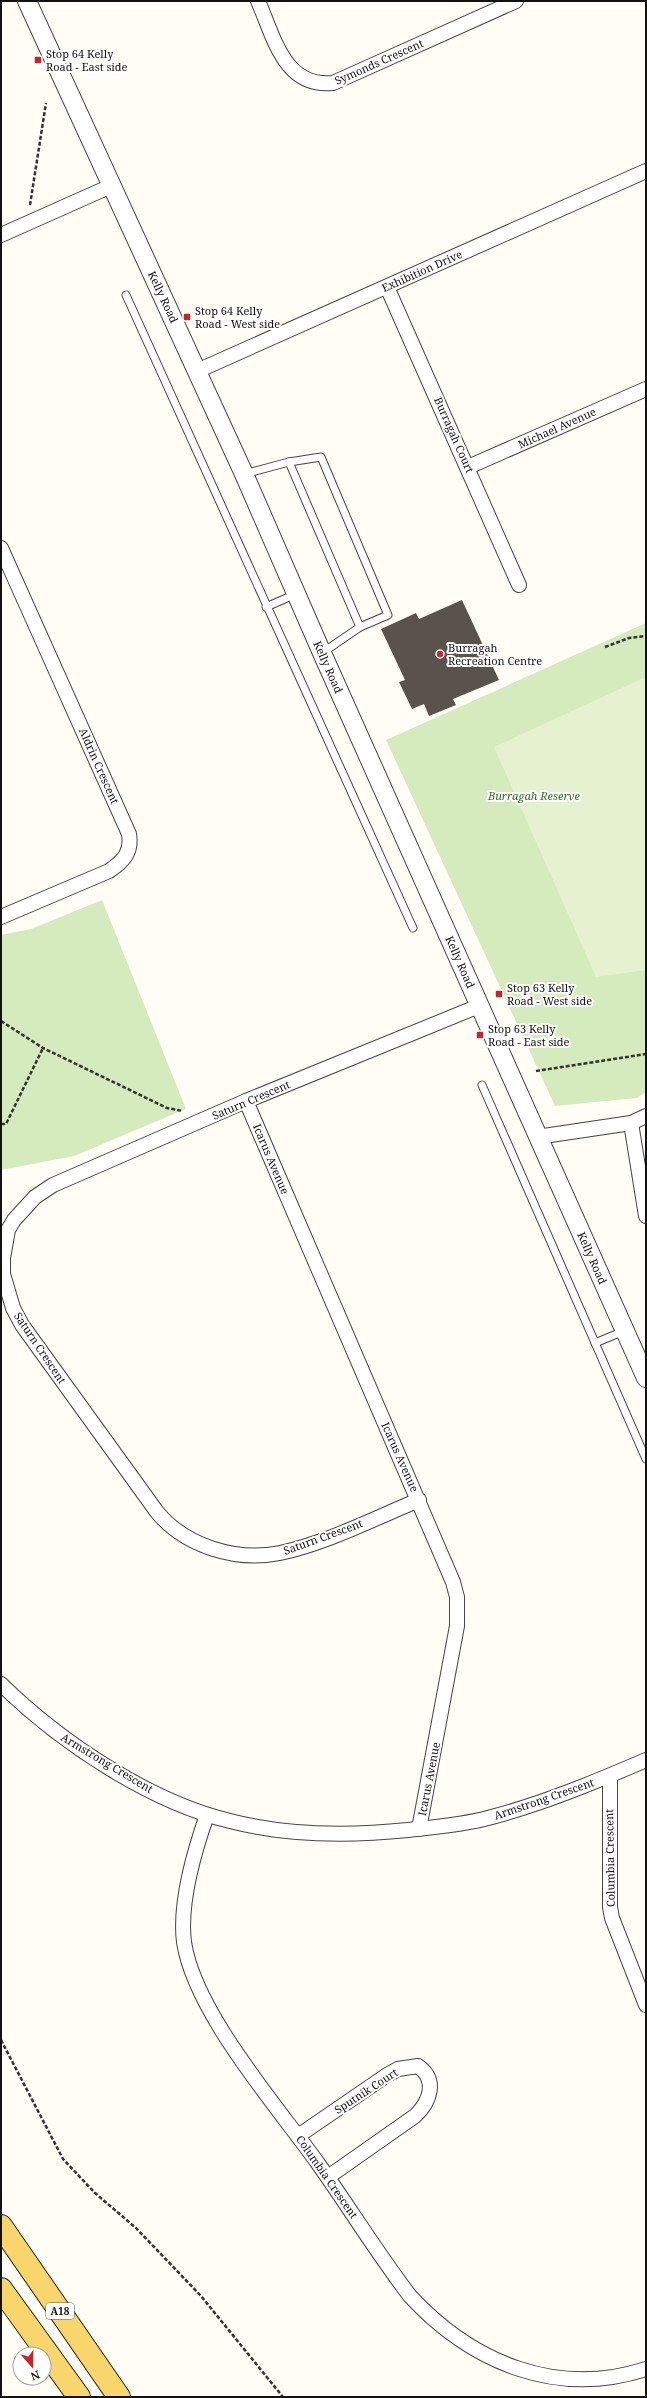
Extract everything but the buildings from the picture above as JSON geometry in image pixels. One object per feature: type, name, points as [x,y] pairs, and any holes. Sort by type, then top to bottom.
[{"type":"main road","name":"A18","points":[[1,2226],[119,2397]]},
{"type":"main road","points":[[1,2289],[79,2397]]},
{"type":"street","name":"Kelly Road","points":[[27,1],[244,474],[322,654],[646,1378]]},
{"type":"street","name":"Symonds Crescent","points":[[258,1],[285,62],[300,77],[309,82],[321,84],[333,83],[516,1]]},
{"type":"street","name":"Exhibition Drive","points":[[197,371],[646,171]]},
{"type":"street","points":[[1,235],[111,186]]},
{"type":"street","name":"Burragah Court","points":[[387,286],[519,585]]},
{"type":"street","name":"Michael Avenue","points":[[468,467],[646,389]]},
{"type":"street","name":"Aldrin Crescent","points":[[1,548],[129,834],[131,844],[128,855],[120,864],[109,871],[1,917]]},
{"type":"street","name":"Saturn Crescent","points":[[419,1500],[303,1547],[279,1553],[259,1555],[234,1553],[208,1547],[189,1540],[170,1526],[157,1512],[22,1325],[6,1287],[3,1258],[8,1230],[23,1208],[53,1185],[246,1101],[479,1006]]},
{"type":"street","name":"Icarus Avenue","points":[[246,1101],[448,1567],[455,1589],[458,1611],[448,1680],[419,1829]]},
{"type":"street","points":[[537,1137],[631,1124],[646,1116]]},
{"type":"street","points":[[631,1124],[646,1216]]},
{"type":"street","name":"Armstrong Crescent","points":[[1,1684],[36,1718],[79,1748],[146,1788],[207,1814],[252,1826],[313,1833],[356,1834],[461,1824],[521,1809],[610,1776],[646,1760]]},
{"type":"street","name":"Columbia Crescent","points":[[610,1776],[610,1907],[612,1918],[646,2006]]},
{"type":"street","name":"Columbia Crescent","points":[[207,1814],[193,1863],[185,1908],[184,1941],[196,1982],[220,2026],[328,2177],[410,2296],[440,2326],[482,2354],[499,2363],[523,2370],[573,2379],[611,2378],[646,2369]]},
{"type":"street","name":"Sputnik Court","points":[[298,2136],[398,2069],[418,2066],[423,2070],[428,2077],[430,2087],[429,2098],[424,2108],[328,2177]]},
{"type":"lane","points":[[126,295],[266,607],[413,928]]},
{"type":"lane","points":[[244,474],[289,462],[321,457],[388,615],[360,627],[322,654]]},
{"type":"lane","points":[[289,462],[360,627]]},
{"type":"lane","points":[[266,607],[296,594]]},
{"type":"lane","points":[[482,1085],[646,1459]]},
{"type":"lane","points":[[595,1343],[625,1330]]},
{"type":"path","points":[[26,224],[46,103]]},
{"type":"path","points":[[605,647],[629,638],[646,636]]},
{"type":"path","points":[[1,1021],[42,1048],[167,1108],[195,1113],[206,1119]]},
{"type":"path","points":[[1,1124],[6,1124],[42,1048]]},
{"type":"path","points":[[536,1071],[646,1054]]},
{"type":"path","points":[[1,2040],[63,2159],[95,2193],[136,2228],[201,2296],[283,2397]]},
{"type":"green space","name":"Burragah Reserve","points":[[646,623],[646,1092],[637,1098],[555,1106],[386,740]]},
{"type":"green space","points":[[646,677],[646,970],[596,977],[494,747]]},
{"type":"green space","points":[[102,900],[186,1109],[74,1156],[1,1170],[1,935],[31,929]]},
{"type":"place","name":"Stop 64 Kelly Road - East side","points":[[38,60]]},
{"type":"place","name":"Stop 64 Kelly Road - West side","points":[[187,317]]},
{"type":"place","name":"Burragah Recreation Centre","points":[[440,654]]},
{"type":"place","name":"Stop 63 Kelly Road - West side","points":[[499,994]]},
{"type":"place","name":"Stop 63 Kelly Road - East side","points":[[480,1035]]}]
